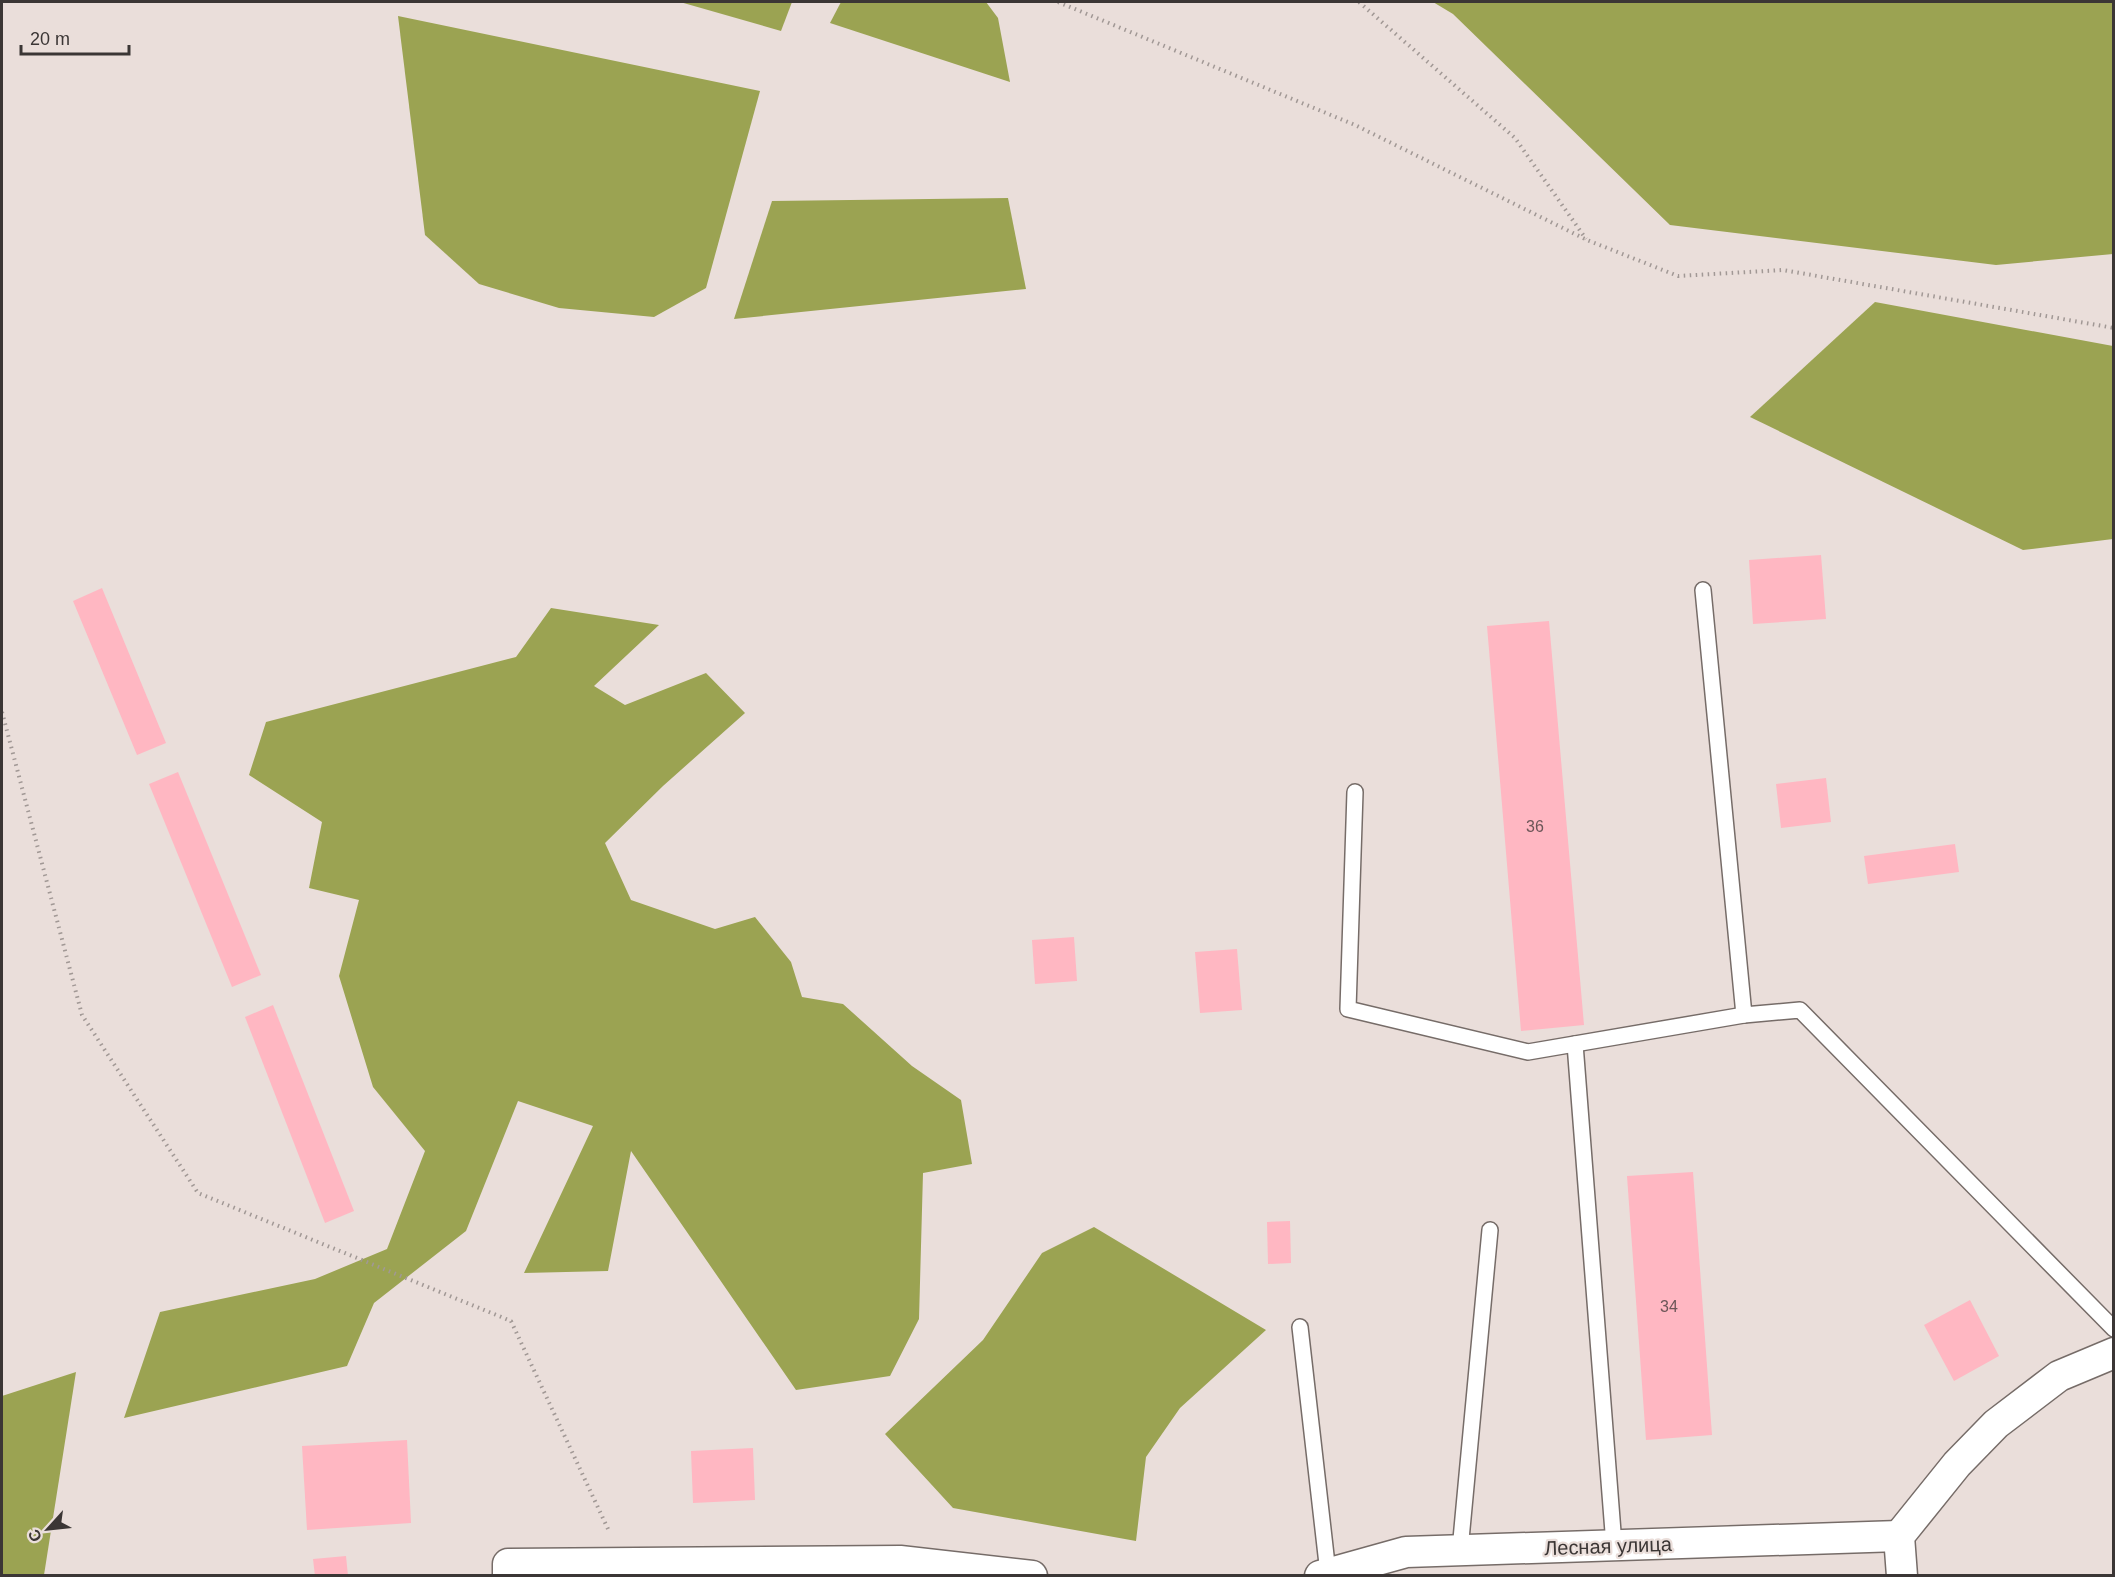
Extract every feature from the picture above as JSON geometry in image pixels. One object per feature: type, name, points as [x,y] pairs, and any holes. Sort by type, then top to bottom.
[{"type":"street","points":[[1902,1575],[1899,1536],[1957,1464],[1996,1424],[2059,1376],[2114,1353]]},
{"type":"street","name":"Лесная улица","points":[[1324,1574],[1406,1552],[1899,1536]]},
{"type":"street","points":[[508,1575],[508,1564],[900,1561],[1032,1575]]},
{"type":"lane","points":[[1703,590],[1743,1015]]},
{"type":"lane","points":[[1355,792],[1348,1009],[1528,1052],[1743,1015],[1800,1010],[2114,1329]]},
{"type":"lane","points":[[1575,1044],[1614,1545]]},
{"type":"lane","points":[[1460,1550],[1490,1230]]},
{"type":"lane","points":[[1300,1327],[1324,1574]]},
{"type":"path","points":[[1058,2],[1355,125],[1587,240],[1678,276],[1783,270],[2114,328]]},
{"type":"path","points":[[1359,2],[1515,138],[1587,240]]},
{"type":"path","points":[[2,712],[82,1015],[198,1193],[511,1321],[624,1563]]},
{"type":"green space","points":[[680,2],[792,2],[781,31]]},
{"type":"green space","points":[[841,2],[986,2],[998,18],[1010,82],[830,23]]},
{"type":"green space","points":[[1433,2],[2113,2],[2113,254],[1996,265],[1670,225],[1453,14]]},
{"type":"green space","points":[[398,16],[760,91],[706,288],[654,317],[559,308],[479,284],[425,235]]},
{"type":"green space","points":[[1008,198],[1026,289],[734,319],[772,201]]},
{"type":"green space","points":[[1875,302],[2113,346],[2113,539],[2023,550],[1750,417]]},
{"type":"green space","points":[[551,608],[659,625],[594,686],[625,705],[706,673],[745,713],[663,786],[605,843],[631,900],[715,929],[755,917],[791,962],[802,997],[843,1004],[912,1066],[961,1100],[972,1164],[923,1173],[919,1319],[890,1376],[796,1390],[631,1151],[608,1271],[524,1273],[593,1126],[518,1101],[466,1231],[374,1303],[347,1366],[124,1418],[160,1312],[315,1279],[387,1249],[425,1151],[373,1087],[339,976],[359,900],[309,888],[322,822],[249,775],[266,722],[516,657]]},
{"type":"green space","points":[[1094,1227],[1266,1330],[1180,1408],[1146,1457],[1136,1541],[953,1508],[885,1434],[983,1340],[1042,1253]]},
{"type":"green space","points":[[76,1372],[44,1575],[2,1575],[2,1396]]},
{"type":"building","points":[[1821,555],[1826,619],[1753,624],[1749,560]]},
{"type":"building","points":[[102,588],[166,743],[137,755],[73,601]]},
{"type":"building","points":[[1549,621],[1584,1025],[1521,1031],[1487,626]]},
{"type":"building","points":[[178,772],[261,975],[232,987],[149,784]]},
{"type":"building","points":[[1826,778],[1831,822],[1781,828],[1776,784]]},
{"type":"building","points":[[1955,844],[1959,872],[1868,884],[1864,856]]},
{"type":"building","points":[[1074,937],[1077,981],[1035,984],[1032,940]]},
{"type":"building","points":[[1237,949],[1242,1010],[1200,1013],[1195,952]]},
{"type":"building","points":[[273,1005],[354,1211],[325,1223],[245,1017]]},
{"type":"building","points":[[1693,1172],[1712,1435],[1646,1440],[1627,1176]]},
{"type":"building","points":[[1290,1221],[1291,1263],[1268,1264],[1267,1222]]},
{"type":"building","points":[[1970,1300],[1999,1356],[1954,1381],[1924,1325]]},
{"type":"building","points":[[407,1440],[411,1523],[307,1530],[302,1446]]},
{"type":"building","points":[[753,1448],[755,1500],[693,1503],[691,1451]]},
{"type":"building","points":[[346,1556],[348,1576],[315,1576],[313,1559]]}]
